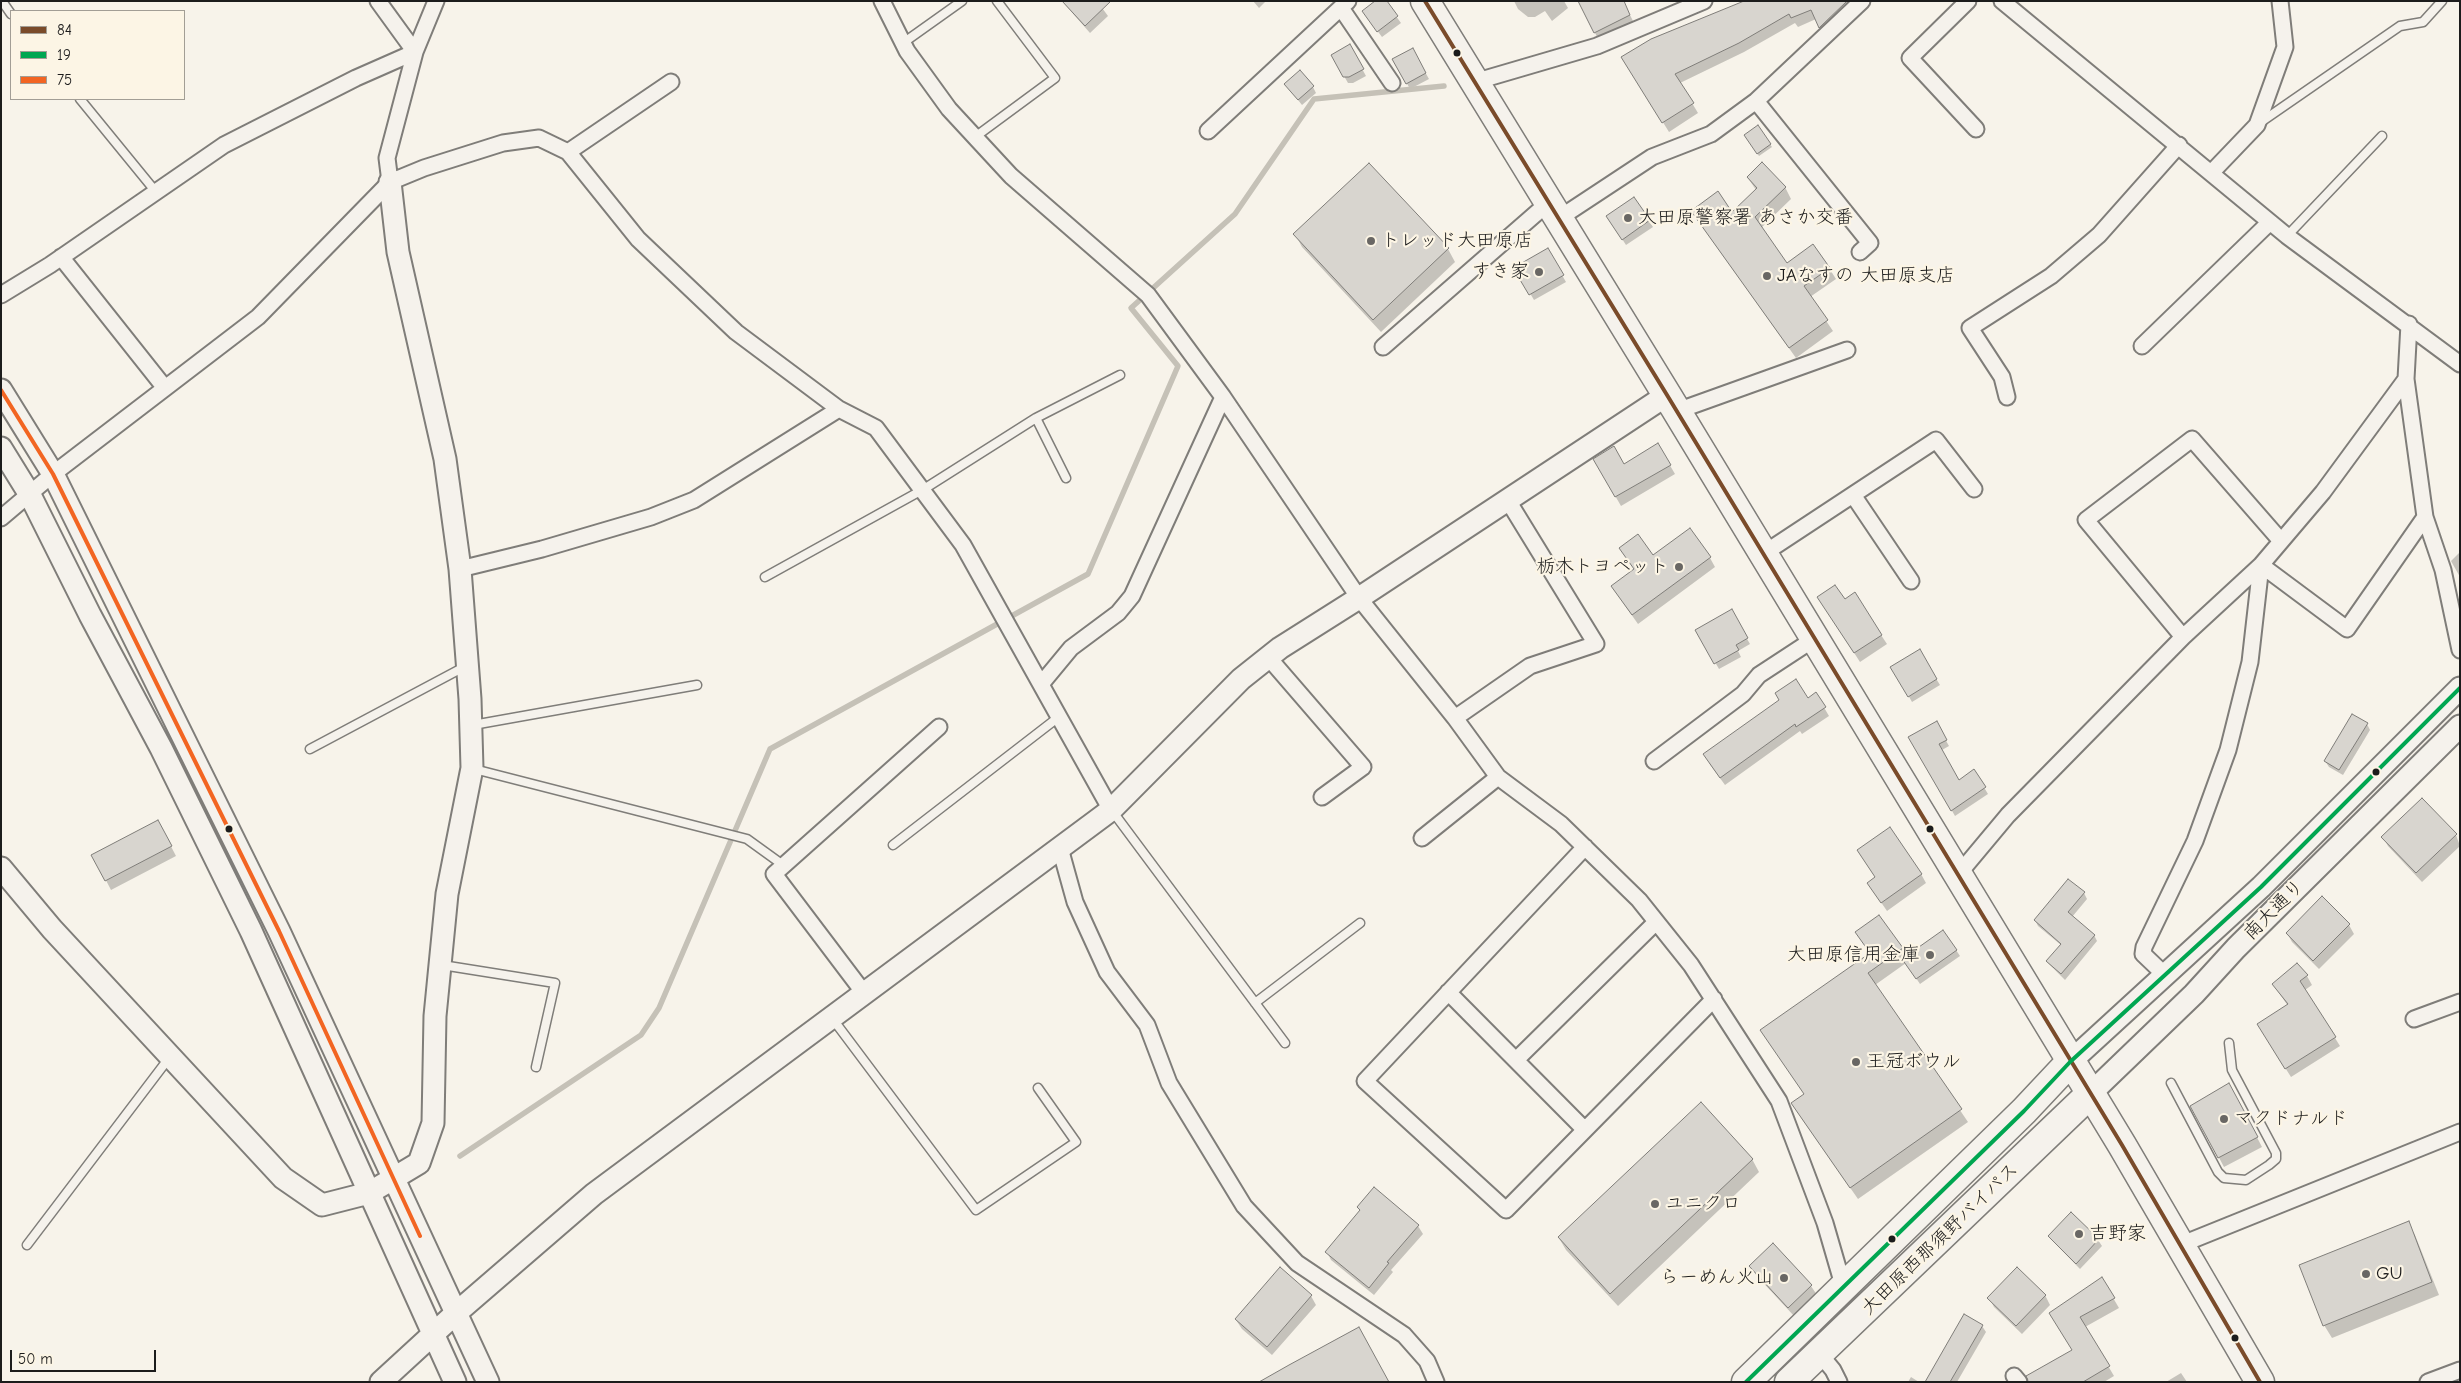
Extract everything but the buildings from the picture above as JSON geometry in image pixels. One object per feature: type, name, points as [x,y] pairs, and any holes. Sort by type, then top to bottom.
[{"type":"highway","points":[[1425,1],[1672,403],[2180,1245],[2260,1382]]},
{"type":"highway","name":"大田原西那須野バイパス","points":[[1746,1382],[1806,1325],[1843,1285],[2017,1118],[2070,1062]]},
{"type":"highway","name":"大田原西那須野バイパス","points":[[1789,1382],[2089,1095]]},
{"type":"street","points":[[378,1],[415,52]]},
{"type":"street","points":[[1,868],[52,928],[283,1178],[322,1205],[369,1193],[419,1164],[433,1123],[435,1016],[447,894],[472,768],[468,665],[460,569],[445,460],[398,252],[387,158],[415,52],[436,1]]},
{"type":"street","points":[[882,1],[903,42],[949,109],[1011,176],[1148,295],[1223,396],[1359,598],[1455,718],[1498,776],[1561,824],[1640,900],[1691,965],[1779,1101],[1825,1223],[1843,1285]]},
{"type":"street","points":[[1474,82],[1597,46],[1704,1]]},
{"type":"street","points":[[1383,347],[1553,211],[1652,158],[1711,134],[1756,101],[1862,1]]},
{"type":"street","points":[[1968,1],[1910,58],[1976,129]]},
{"type":"street","points":[[2002,1],[2212,172],[2287,236],[2409,324],[2460,364]]},
{"type":"street","points":[[2212,172],[2257,125],[2285,47],[2280,1]]},
{"type":"street","points":[[1208,130],[1344,5],[1392,83]]},
{"type":"street","points":[[1,295],[61,257],[224,145],[356,78],[415,52]]},
{"type":"street","points":[[568,152],[671,82]]},
{"type":"street","points":[[1756,101],[1870,243],[1860,252]]},
{"type":"street","points":[[1,518],[53,474],[258,317],[390,182],[424,168],[503,143],[539,138],[568,152],[638,239],[736,332],[839,409],[876,428],[924,489],[963,545],[1112,810]]},
{"type":"street","points":[[2007,397],[2002,377],[1970,328],[2052,276],[2099,235],[2179,145]]},
{"type":"street","points":[[2142,346],[2270,222]]},
{"type":"street","points":[[61,257],[165,388]]},
{"type":"street","points":[[2409,324],[2406,380],[2425,517],[2443,570],[2460,650]]},
{"type":"street","points":[[381,1382],[455,1314],[594,1194],[1112,810],[1241,679],[1268,657],[1507,499],[1672,403],[1847,350]]},
{"type":"street","points":[[1957,876],[2008,815],[2184,637],[2261,565],[2323,492],[2406,380]]},
{"type":"street","points":[[1,390],[53,474],[279,931],[488,1382]]},
{"type":"street","points":[[1042,683],[1070,648],[1118,613],[1132,596],[1223,396]]},
{"type":"street","points":[[460,569],[542,549],[651,517],[694,500],[839,409]]},
{"type":"street","points":[[2184,637],[2086,520],[2192,439],[2281,541]]},
{"type":"street","points":[[1763,554],[1936,440],[1974,489]]},
{"type":"street","points":[[1,448],[30,495],[90,615],[161,748],[251,931],[455,1382]]},
{"type":"street","points":[[1853,495],[1911,582]]},
{"type":"street","points":[[1455,718],[1530,666],[1596,644],[1507,499]]},
{"type":"street","points":[[2261,565],[2347,629],[2425,517]]},
{"type":"street","points":[[2166,976],[2143,954],[2144,947],[2195,841],[2228,750],[2250,662],[2261,565]]},
{"type":"street","points":[[1654,761],[1743,694],[1758,675],[1814,639]]},
{"type":"street","points":[[1268,657],[1363,767],[1322,797]]},
{"type":"street","name":"南大通り","points":[[2070,1062],[2261,887],[2460,688]]},
{"type":"street","name":"南大通り","points":[[2089,1095],[2194,994],[2236,948],[2460,726]]},
{"type":"street","points":[[864,993],[774,874],[939,727]]},
{"type":"street","points":[[1422,838],[1498,776]]},
{"type":"street","points":[[1585,847],[1365,1081],[1506,1210],[1714,999]]},
{"type":"street","points":[[1060,848],[1075,902],[1107,972],[1147,1025],[1169,1083],[1244,1206],[1297,1263],[1404,1335],[1427,1361],[1436,1382]]},
{"type":"street","points":[[1516,1060],[1656,922]]},
{"type":"street","points":[[1448,992],[1585,1130]]},
{"type":"street","points":[[2414,1019],[2460,1002]]},
{"type":"street","points":[[2180,1245],[2460,1132]]},
{"type":"street","points":[[1819,1353],[1833,1370],[1839,1382]]},
{"type":"street","points":[[2428,1382],[2460,1370]]},
{"type":"lane","points":[[2,1],[10,13]]},
{"type":"lane","points":[[903,42],[962,1]]},
{"type":"lane","points":[[975,136],[1055,78],[997,1]]},
{"type":"lane","points":[[2257,125],[2400,26],[2423,22],[2442,1]]},
{"type":"lane","points":[[81,100],[156,192]]},
{"type":"lane","points":[[2287,236],[2382,136]]},
{"type":"lane","points":[[765,577],[924,489],[1036,418],[1120,375]]},
{"type":"lane","points":[[1036,418],[1066,478]]},
{"type":"lane","points":[[310,749],[468,665]]},
{"type":"lane","points":[[471,726],[697,684]]},
{"type":"lane","points":[[893,845],[1060,716]]},
{"type":"lane","points":[[472,768],[747,839],[783,865]]},
{"type":"lane","points":[[1112,810],[1285,1043]]},
{"type":"lane","points":[[1255,1003],[1360,923]]},
{"type":"lane","points":[[440,964],[555,984],[536,1067]]},
{"type":"lane","points":[[831,1017],[976,1210],[1076,1142],[1038,1088]]},
{"type":"lane","points":[[2171,1083],[2218,1172],[2224,1178],[2246,1180],[2270,1166],[2276,1159],[2276,1153],[2232,1070],[2229,1043]]},
{"type":"lane","points":[[27,1245],[170,1057]]},
{"type":"waterway","points":[[460,1156],[641,1035],[659,1008],[770,749],[1088,574],[1178,366],[1131,308],[1235,214],[1314,99],[1444,86]]},
{"type":"transit line","name":"84","points":[[1425,1],[1667,395],[2122,1145],[2260,1382]]},
{"type":"transit line","name":"75","points":[[1,390],[53,474],[279,931],[420,1236]]},
{"type":"transit line","name":"19","points":[[1746,1382],[2024,1111],[2070,1062],[2261,887],[2460,688]]},
{"type":"place","name":"大田原警察署 あさか交番","points":[[1628,218]]},
{"type":"place","name":"トレッド大田原店","points":[[1371,241]]},
{"type":"place","name":"すき家","points":[[1539,272]]},
{"type":"place","name":"JAなすの 大田原支店","points":[[1767,276]]},
{"type":"place","name":"栃木トヨペット","points":[[1679,567]]},
{"type":"place","name":"大田原信用金庫","points":[[1930,955]]},
{"type":"place","name":"王冠ボウル","points":[[1856,1062]]},
{"type":"place","name":"マクドナルド","points":[[2224,1119]]},
{"type":"place","name":"ユニクロ","points":[[1655,1204]]},
{"type":"place","name":"吉野家","points":[[2079,1234]]},
{"type":"place","name":"GU","points":[[2366,1274]]},
{"type":"place","name":"らーめん火山","points":[[1784,1278]]}]
